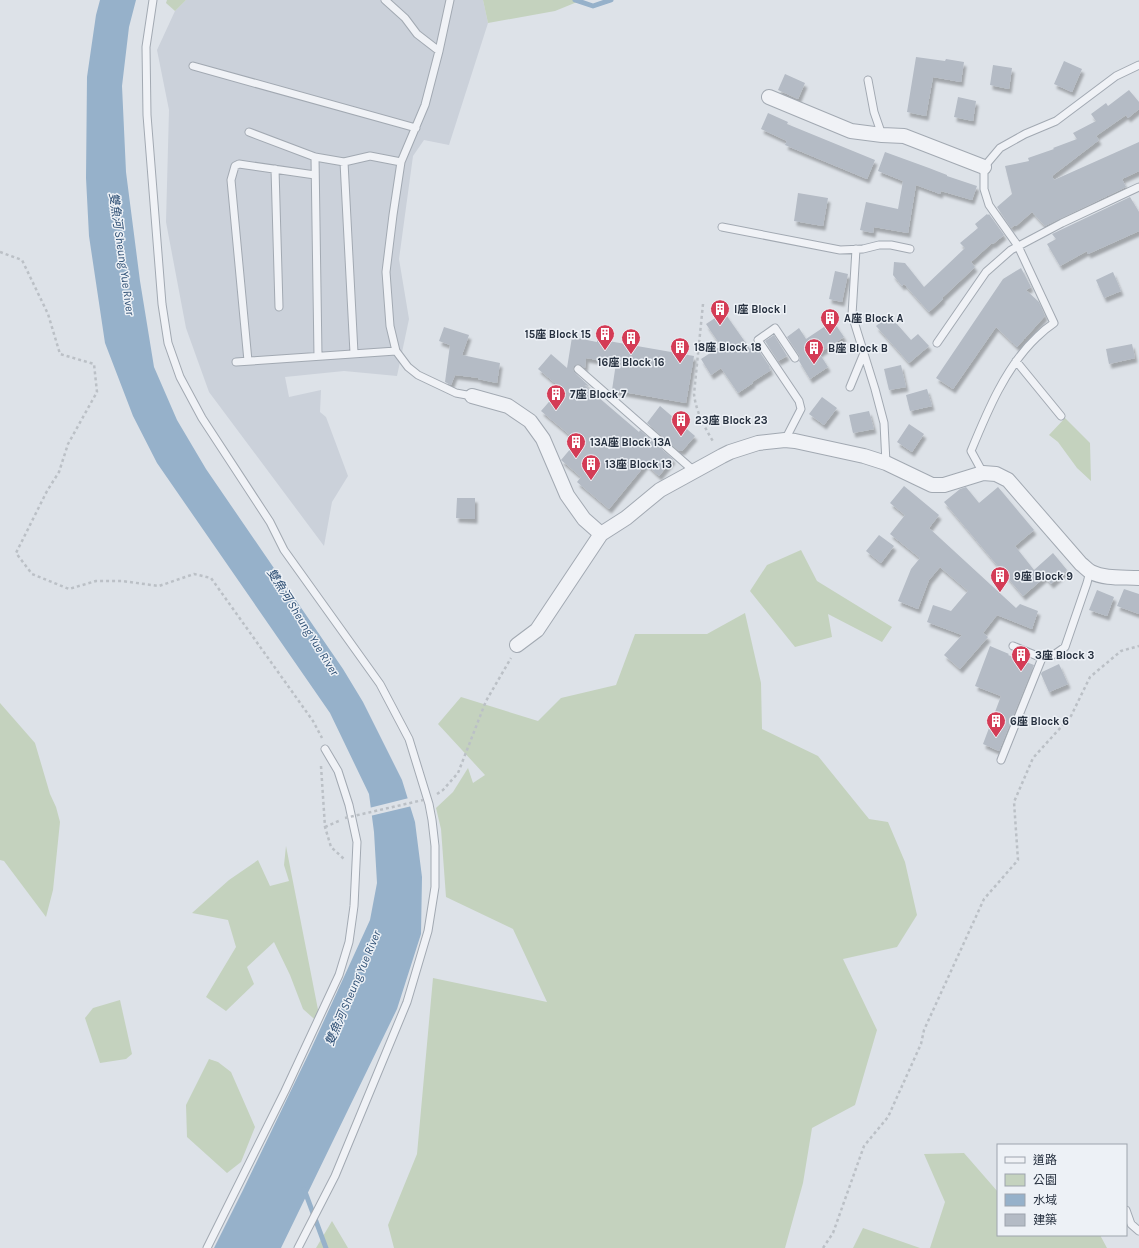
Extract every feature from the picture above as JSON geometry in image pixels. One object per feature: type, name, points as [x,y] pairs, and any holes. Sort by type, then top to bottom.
[{"type":"street","points":[[769,97],[851,131],[904,136],[984,167]]},
{"type":"street","points":[[472,396],[508,406],[530,422],[543,438],[566,495],[584,519],[601,534]]},
{"type":"street","points":[[517,645],[536,630],[601,534],[626,518],[660,490],[722,456],[758,443],[785,440],[807,443],[864,456],[886,463],[932,485],[944,485],[983,474],[996,474],[1008,480],[1081,564],[1090,571],[1110,576],[1139,578]]},
{"type":"lane","points":[[153,0],[146,47],[147,115],[162,304],[168,343],[180,377],[202,418],[270,522],[284,550],[380,684],[409,739],[425,799],[432,815],[435,846],[435,887],[428,931],[407,1002],[335,1176],[298,1248]]},
{"type":"lane","points":[[385,0],[405,18],[418,34],[439,51]]},
{"type":"lane","points":[[450,0],[425,105],[401,162],[386,272],[390,326],[396,351],[408,366],[418,375],[456,393],[472,396]]},
{"type":"lane","points":[[983,474],[971,451],[991,402],[1016,361],[1036,337],[1054,323],[1018,246],[989,205],[984,189],[984,167],[1000,148],[1025,134],[1056,121],[1116,76],[1139,64]]},
{"type":"lane","points":[[193,66],[416,128]]},
{"type":"lane","points":[[868,80],[874,112],[882,135]]},
{"type":"lane","points":[[249,132],[315,157],[344,162],[370,156],[401,162]]},
{"type":"lane","points":[[315,157],[318,356]]},
{"type":"lane","points":[[344,162],[354,353]]},
{"type":"lane","points":[[248,361],[231,180],[235,166],[239,164],[315,175]]},
{"type":"lane","points":[[274,169],[279,307]]},
{"type":"lane","points":[[937,343],[986,272],[1011,250],[1062,223],[1139,187]]},
{"type":"lane","points":[[722,227],[840,250],[862,249],[879,245],[891,245],[910,250]]},
{"type":"lane","points":[[856,249],[852,315],[884,423],[886,463]]},
{"type":"lane","points":[[785,440],[801,409],[800,401],[758,340],[776,328],[795,358]]},
{"type":"lane","points":[[236,362],[396,351]]},
{"type":"lane","points":[[850,387],[864,353]]},
{"type":"lane","points":[[1016,361],[1060,416]]},
{"type":"lane","points":[[578,369],[694,471]]},
{"type":"lane","points":[[1012,646],[1042,658],[1055,654],[1065,646],[1090,571]]},
{"type":"lane","points":[[1002,760],[1042,658]]},
{"type":"lane","points":[[207,1248],[285,1091],[339,975],[349,942],[354,906],[357,842],[349,805],[338,771],[325,749]]},
{"type":"lane","points":[[1127,1213],[1131,1224],[1139,1231]]},
{"type":"path","points":[[0,252],[22,260],[48,314],[60,354],[94,364],[97,392],[68,444],[59,472],[47,491],[16,553],[32,574],[69,589],[96,582],[122,581],[159,586],[194,574],[211,578],[313,721],[322,738],[325,749],[321,762],[325,827],[332,847],[344,858],[347,865]]},
{"type":"path","points":[[703,304],[694,394],[695,404],[701,419],[722,456]]},
{"type":"path","points":[[325,827],[345,818],[425,799],[443,790],[458,773],[486,702],[517,645]]},
{"type":"path","points":[[822,1248],[833,1233],[864,1146],[888,1117],[922,1044],[924,1030],[984,899],[1018,860],[1014,802],[1033,758],[1071,716],[1090,677],[1121,651],[1139,646]]},
{"type":"shaded area","points":[[186,0],[483,0],[488,23],[449,145],[424,140],[413,156],[399,259],[409,319],[397,376],[344,371],[285,377],[289,397],[321,390],[320,412],[326,417],[348,476],[332,502],[324,546],[209,392],[186,328],[166,222],[169,110],[157,50],[175,11]]},
{"type":"green space","points":[[167,0],[186,0],[175,11],[166,3]]},
{"type":"green space","points":[[483,0],[582,0],[555,11],[488,23]]},
{"type":"green space","points":[[1065,418],[1090,443],[1091,481],[1077,468],[1058,442],[1049,435]]},
{"type":"green space","points":[[801,550],[817,581],[892,627],[882,642],[828,614],[832,637],[795,647],[750,591],[767,565]]},
{"type":"green space","points":[[745,613],[761,683],[762,729],[818,756],[869,819],[888,822],[905,862],[917,915],[897,947],[843,959],[877,1030],[855,1105],[812,1128],[803,1183],[785,1248],[394,1248],[388,1225],[417,1154],[433,978],[547,1002],[513,929],[446,897],[441,829],[436,808],[453,792],[468,768],[473,783],[485,775],[438,724],[461,697],[538,721],[561,698],[616,685],[635,634],[707,634]]},
{"type":"green space","points":[[0,703],[35,743],[60,822],[53,890],[46,917],[4,861],[0,860]]},
{"type":"green space","points":[[286,846],[321,1025],[303,1009],[290,975],[274,942],[247,967],[254,984],[226,1011],[206,997],[236,947],[228,920],[192,913],[229,880],[258,860],[270,886],[289,881],[284,865]]},
{"type":"green space","points":[[120,1000],[132,1054],[126,1059],[100,1063],[85,1018],[93,1008]]},
{"type":"green space","points":[[209,1059],[218,1062],[231,1072],[255,1127],[241,1162],[227,1173],[187,1137],[186,1105]]},
{"type":"green space","points":[[964,1153],[997,1191],[997,1236],[1101,1236],[1107,1248],[930,1248],[945,1202],[924,1154]]},
{"type":"green space","points":[[332,1221],[348,1248],[316,1248]]},
{"type":"green space","points":[[863,1228],[920,1248],[853,1248]]},
{"type":"water","name":"雙魚河 Sheung Yue River","points":[[100,0],[136,0],[129,27],[122,86],[126,172],[140,281],[154,367],[177,420],[206,469],[343,669],[363,702],[402,780],[415,822],[422,877],[421,934],[397,1009],[281,1248],[214,1248],[311,1049],[370,920],[377,883],[374,832],[369,794],[330,713],[157,463],[133,416],[105,343],[89,236],[86,178],[87,77],[96,15]]},
{"type":"pier","points":[[409,798],[412,806],[370,816],[369,808]]},
{"type":"building","points":[[916,57],[964,62],[961,82],[933,77],[926,116],[907,112]]},
{"type":"building","points":[[1064,61],[1082,69],[1072,92],[1054,84]]},
{"type":"building","points":[[993,65],[1012,68],[1009,89],[990,85]]},
{"type":"building","points":[[785,74],[805,83],[798,99],[778,90]]},
{"type":"building","points":[[1129,90],[1139,102],[1139,109],[1128,118],[1126,115],[1096,136],[1099,140],[1052,176],[1054,180],[1139,142],[1139,171],[1122,179],[1126,187],[1045,226],[1032,212],[1016,226],[1015,225],[1011,228],[997,207],[1012,194],[1005,166],[1029,161],[1028,158],[1077,139],[1073,133],[1096,121],[1091,114],[1106,103],[1108,106]]},
{"type":"building","points":[[958,97],[976,101],[973,121],[954,117]]},
{"type":"building","points":[[768,113],[788,122],[787,124],[875,160],[867,179],[785,145],[787,141],[761,129]]},
{"type":"building","points":[[885,152],[977,186],[972,200],[941,191],[940,194],[916,185],[908,233],[874,227],[873,233],[860,230],[866,202],[898,209],[903,181],[878,171]]},
{"type":"building","points":[[798,193],[828,198],[823,226],[794,221]]},
{"type":"building","points":[[1130,197],[1139,212],[1139,231],[1088,254],[1087,251],[1060,266],[1047,244],[1056,239],[1052,234]]},
{"type":"building","points":[[989,214],[1004,235],[993,244],[992,243],[971,262],[975,267],[929,312],[904,284],[902,286],[893,275],[894,262],[905,263],[924,287],[965,248],[960,243],[978,228],[975,224]]},
{"type":"building","points":[[1021,268],[1031,287],[1026,290],[1039,302],[1045,316],[1017,347],[996,327],[953,389],[936,378],[1003,279]]},
{"type":"building","points":[[835,271],[848,274],[842,302],[829,299]]},
{"type":"building","points":[[1113,272],[1121,291],[1104,298],[1096,280]]},
{"type":"building","points":[[724,312],[750,349],[755,345],[771,370],[738,393],[721,368],[711,375],[701,359],[721,346],[706,324]]},
{"type":"building","points":[[889,315],[911,340],[918,334],[929,346],[909,363],[876,326]]},
{"type":"building","points":[[833,321],[844,337],[819,353],[828,367],[810,379],[799,361],[799,355],[787,337],[799,328],[806,339]]},
{"type":"building","points":[[444,327],[469,335],[462,355],[500,363],[497,383],[478,379],[479,378],[455,375],[451,385],[445,382],[450,345],[439,341]]},
{"type":"building","points":[[774,335],[787,356],[778,361],[765,341]]},
{"type":"building","points":[[572,337],[597,342],[597,339],[694,356],[686,403],[612,390],[616,363],[586,358],[585,368],[579,364],[574,366],[574,372],[589,386],[584,385],[639,432],[640,430],[673,459],[659,476],[646,464],[609,509],[577,482],[581,477],[561,460],[577,441],[541,411],[561,388],[538,369],[551,354],[567,368]]},
{"type":"building","points":[[1132,344],[1135,358],[1109,364],[1106,349]]},
{"type":"building","points":[[901,365],[906,387],[889,390],[884,369]]},
{"type":"building","points":[[927,389],[932,406],[910,411],[906,395]]},
{"type":"building","points":[[822,397],[837,408],[824,425],[809,414]]},
{"type":"building","points":[[660,406],[695,436],[682,451],[679,451],[647,423]]},
{"type":"building","points":[[869,411],[874,429],[853,433],[849,415]]},
{"type":"building","points":[[909,424],[924,434],[912,452],[897,442]]},
{"type":"building","points":[[904,486],[939,515],[929,528],[1016,608],[1020,604],[1038,611],[1032,629],[997,615],[983,633],[988,637],[960,669],[944,655],[962,635],[927,622],[933,605],[951,611],[968,591],[940,567],[929,580],[918,609],[898,601],[911,569],[920,558],[890,534],[905,515],[890,503]]},
{"type":"building","points":[[966,487],[979,503],[998,487],[1034,530],[1015,546],[1034,570],[1053,553],[1067,570],[1051,584],[1045,577],[1023,596],[944,502],[960,489]]},
{"type":"building","points":[[457,498],[475,498],[475,519],[456,518]]},
{"type":"building","points":[[879,535],[894,546],[881,563],[866,551]]},
{"type":"building","points":[[1124,589],[1139,594],[1139,614],[1117,606]]},
{"type":"building","points":[[1097,590],[1114,597],[1107,616],[1089,610]]},
{"type":"building","points":[[990,646],[1034,665],[999,751],[983,744],[1001,696],[975,686]]},
{"type":"building","points":[[1059,664],[1068,684],[1049,692],[1041,674],[1042,672]]},
{"type":"waterway","points":[[575,0],[593,6],[611,0]]},
{"type":"waterway","points":[[304,1189],[326,1248]]},
{"type":"place","name":"I座 Block I","points":[[720,326]]},
{"type":"place","name":"A座 Block A","points":[[830,335]]},
{"type":"place","name":"15座 Block 15","points":[[605,351]]},
{"type":"place","name":"16座 Block 16","points":[[631,355]]},
{"type":"place","name":"18座 Block 18","points":[[680,364]]},
{"type":"place","name":"B座 Block B","points":[[814,365]]},
{"type":"place","name":"7座 Block 7","points":[[556,411]]},
{"type":"place","name":"23座 Block 23","points":[[681,437]]},
{"type":"place","name":"13A座 Block 13A","points":[[576,459]]},
{"type":"place","name":"13座 Block 13","points":[[591,481]]},
{"type":"place","name":"9座 Block 9","points":[[1000,593]]},
{"type":"place","name":"3座 Block 3","points":[[1021,672]]},
{"type":"place","name":"6座 Block 6","points":[[996,738]]}]
